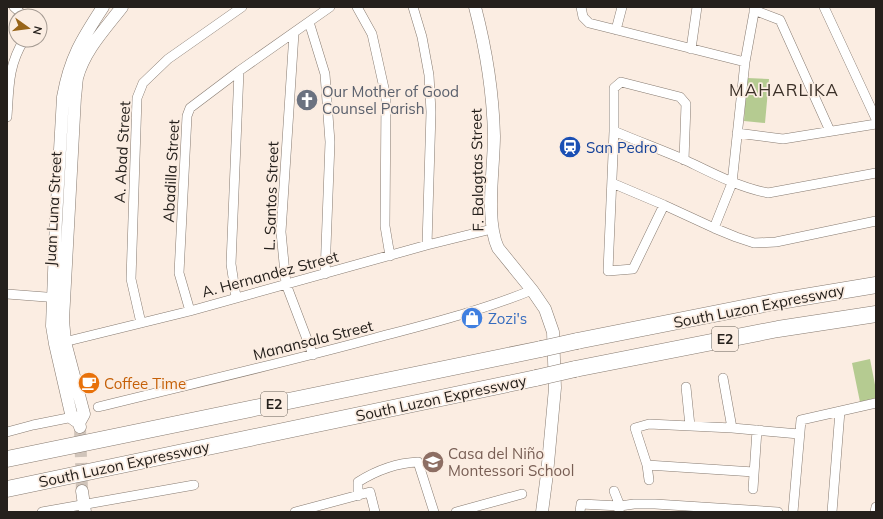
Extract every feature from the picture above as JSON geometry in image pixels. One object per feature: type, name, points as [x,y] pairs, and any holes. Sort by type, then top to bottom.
[{"type":"highway","name":"South Luzon Expressway","points":[[7,459],[577,341],[774,302],[876,285]]},
{"type":"highway","name":"South Luzon Expressway","points":[[7,489],[575,369],[778,329],[876,314]]},
{"type":"main road","name":"Juan Luna Street","points":[[79,420],[60,343],[58,298],[75,97],[72,78],[74,56],[84,37],[104,7]]},
{"type":"main road","name":"Juan Luna Street","points":[[72,78],[95,42],[122,7]]},
{"type":"main road","name":"F. Balagtas Street","points":[[475,7],[482,34],[490,86],[494,136],[492,204],[492,229],[494,241],[545,309],[553,332],[555,388],[542,512]]},
{"type":"main road","points":[[82,491],[84,508]]},
{"type":"street","name":"A. Abad Street","points":[[140,323],[131,279],[136,98],[143,83],[168,59],[242,7]]},
{"type":"street","name":"Abadilla Street","points":[[190,311],[179,273],[187,116],[190,108],[239,71],[330,7]]},
{"type":"street","points":[[357,7],[372,34],[386,97],[386,226],[390,256]]},
{"type":"street","points":[[413,7],[422,37],[429,75],[431,112],[427,245]]},
{"type":"street","points":[[582,7],[583,17],[589,23],[745,62]]},
{"type":"street","points":[[616,30],[622,7]]},
{"type":"street","points":[[691,49],[696,7]]},
{"type":"street","points":[[824,7],[876,119]]},
{"type":"street","points":[[714,228],[732,183],[745,62],[754,8],[780,20],[830,132]]},
{"type":"street","points":[[309,22],[325,74],[330,142],[325,274]]},
{"type":"street","name":"L. Santos Street","points":[[294,33],[281,209],[281,232],[286,284],[313,355]]},
{"type":"street","points":[[7,117],[9,79],[16,53],[19,48]]},
{"type":"street","points":[[236,298],[231,264],[239,71]]},
{"type":"street","points":[[664,205],[634,269],[608,271],[614,131],[614,88],[622,82],[680,97],[686,104],[684,160]]},
{"type":"street","points":[[737,133],[783,139],[876,124]]},
{"type":"street","points":[[614,131],[684,160],[732,183],[752,190],[768,193],[876,173]]},
{"type":"street","points":[[612,184],[664,205],[714,228],[754,243],[776,242],[876,221]]},
{"type":"street","name":"A. Hernandez Street","points":[[60,343],[190,311],[427,245],[492,229]]},
{"type":"street","name":"Manansala Street","points":[[98,406],[313,355],[450,318],[532,290]]},
{"type":"street","points":[[7,294],[58,298]]},
{"type":"street","points":[[723,378],[732,428]]},
{"type":"street","points":[[686,387],[690,426]]},
{"type":"street","points":[[793,512],[801,420],[876,403]]},
{"type":"street","points":[[832,512],[840,411]]},
{"type":"street","points":[[7,432],[33,425],[79,420]]},
{"type":"street","points":[[649,480],[648,465],[635,428],[649,424],[732,428],[799,434]]},
{"type":"street","points":[[753,490],[757,430]]},
{"type":"street","points":[[358,496],[358,482],[377,471],[406,462],[418,462],[434,512]]},
{"type":"street","points":[[648,465],[754,472]]},
{"type":"street","points":[[42,512],[84,508],[194,485]]},
{"type":"street","points":[[614,491],[620,509]]},
{"type":"street","points":[[295,512],[370,492],[375,512]]},
{"type":"street","points":[[456,512],[522,494]]},
{"type":"street","points":[[580,512],[581,504],[620,509],[634,504],[655,508],[778,512]]},
{"type":"street","points":[[875,512],[876,507]]},
{"type":"green space","points":[[747,78],[769,79],[765,123],[744,121]]},
{"type":"green space","points":[[870,359],[876,390],[876,398],[860,402],[852,363]]},
{"type":"tunnel","points":[[80,427],[82,491]]},
{"type":"place","name":"Our Mother of Good Counsel Parish","points":[[307,100]]},
{"type":"place","name":"San Pedro","points":[[570,147]]},
{"type":"place","name":"Zozi's","points":[[472,318]]},
{"type":"place","name":"Coffee Time","points":[[89,383]]},
{"type":"place","name":"Casa del Niño Montessori School","points":[[433,462]]},
{"type":"district","name":"MAHARLIKA","points":[[784,89]]}]
